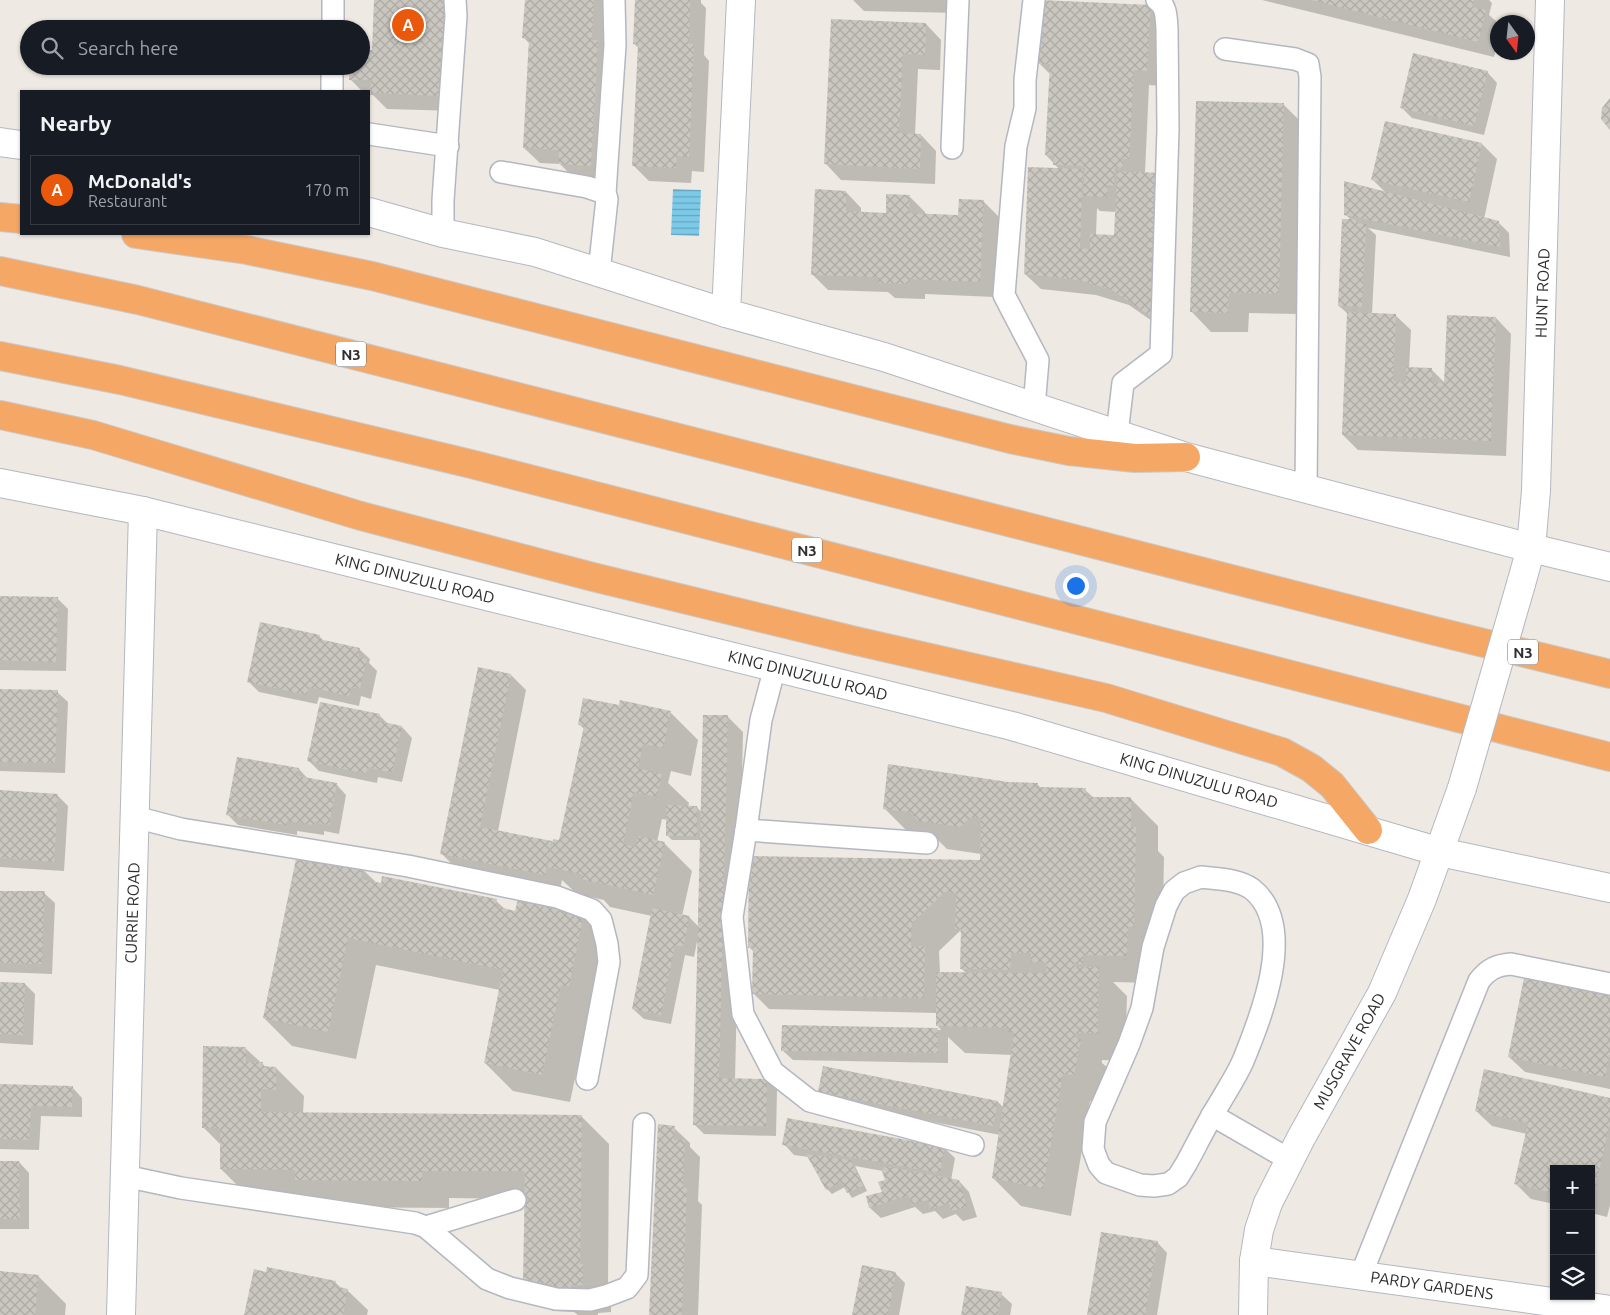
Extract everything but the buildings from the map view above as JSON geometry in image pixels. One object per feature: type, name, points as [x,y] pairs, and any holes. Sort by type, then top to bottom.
[{"type":"highway","points":[[0,217],[20,219]]},
{"type":"highway","points":[[143,235],[247,250],[372,276],[1010,439],[1069,451],[1135,458],[1186,457]]},
{"type":"highway","name":"N3","points":[[0,272],[148,302],[1610,674]]},
{"type":"highway","name":"N3","points":[[0,356],[120,380],[471,464],[1610,757]]},
{"type":"highway","points":[[0,415],[93,435],[361,516],[593,576],[856,641],[1106,698],[1282,752],[1311,768],[1332,785],[1368,830]]},
{"type":"main road","points":[[726,313],[741,0]]},
{"type":"main road","name":"HUNT ROAD","points":[[1462,788],[1531,548],[1536,491],[1550,0]]},
{"type":"main road","points":[[0,142],[20,145]]},
{"type":"main road","points":[[370,212],[443,232],[535,252],[726,313],[884,357],[1186,457],[1531,548],[1610,566]]},
{"type":"main road","name":"KING DINUZULU ROAD","points":[[0,483],[143,511],[1012,726],[1440,852],[1610,888]]},
{"type":"main road","name":"CURRIE ROAD","points":[[121,1315],[143,511]]},
{"type":"main road","name":"MUSGRAVE ROAD","points":[[1252,1315],[1254,1261],[1259,1230],[1268,1203],[1382,993],[1422,899],[1462,788]]},
{"type":"main road","name":"PARDY GARDENS","points":[[1254,1261],[1610,1310]]},
{"type":"lane","points":[[333,0],[333,20]]},
{"type":"lane","points":[[443,232],[443,200],[456,16],[455,0]]},
{"type":"lane","points":[[599,272],[607,199],[605,193],[615,45],[614,0]]},
{"type":"lane","points":[[952,148],[958,0]]},
{"type":"lane","points":[[1034,0],[1025,80],[1025,108],[1016,146],[1004,295],[1038,360],[1034,407]]},
{"type":"lane","points":[[1117,434],[1123,384],[1161,354],[1168,129],[1167,37],[1166,13],[1162,4],[1157,0]]},
{"type":"lane","points":[[1225,49],[1295,59],[1308,64],[1310,78],[1306,489]]},
{"type":"lane","points":[[332,75],[332,90]]},
{"type":"lane","points":[[370,134],[448,146]]},
{"type":"lane","points":[[501,172],[587,187],[605,193]]},
{"type":"lane","points":[[775,667],[761,720],[732,917],[743,1014],[773,1072],[810,1101],[973,1145]]},
{"type":"lane","points":[[134,817],[181,829],[408,866],[557,896],[592,910],[600,920],[607,944],[609,962],[587,1079]]},
{"type":"lane","points":[[746,830],[927,843]]},
{"type":"lane","points":[[1201,877],[1230,880],[1251,889],[1263,902],[1271,915],[1274,938],[1273,970],[1265,1001],[1243,1062],[1212,1115],[1178,1177],[1168,1184],[1140,1186],[1106,1173],[1093,1149],[1095,1122],[1129,1044],[1142,1008],[1153,947],[1166,906],[1174,891],[1184,883],[1201,877]]},
{"type":"lane","points":[[1361,1275],[1479,981],[1491,969],[1511,964],[1610,984]]},
{"type":"lane","points":[[1212,1115],[1290,1160]]},
{"type":"lane","points":[[125,1176],[181,1188],[406,1221],[426,1227],[487,1280],[510,1288],[556,1299],[590,1300],[627,1288],[637,1275],[644,1124]]},
{"type":"lane","points":[[426,1227],[515,1200]]},
{"type":"water","points":[[673,189],[701,190],[699,236],[671,235]]},
{"type":"place","name":"McDonald's","points":[[408,25]]}]
